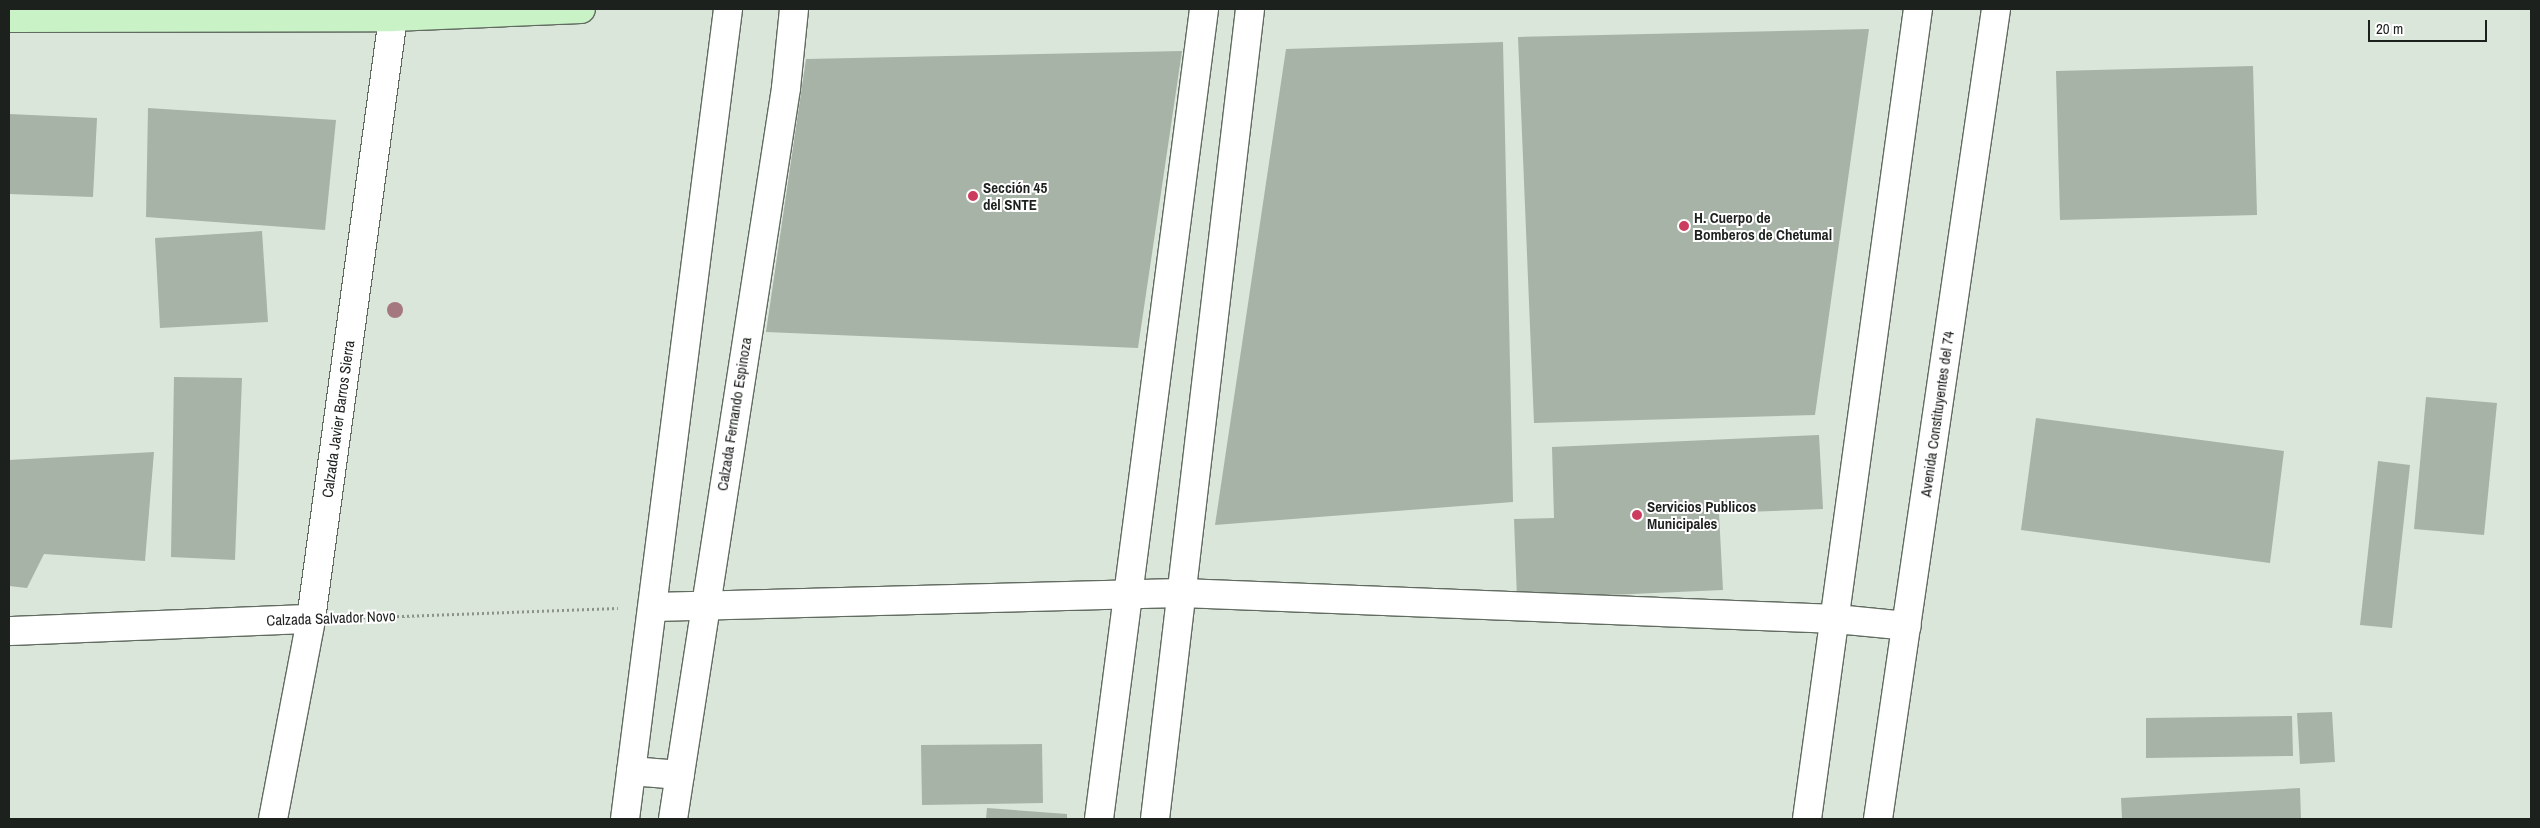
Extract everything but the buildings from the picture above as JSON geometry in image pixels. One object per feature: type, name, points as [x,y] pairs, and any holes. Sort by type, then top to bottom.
[{"type":"main road","points":[[9,18],[393,16],[581,9]]},
{"type":"street","points":[[625,819],[654,606],[728,9]]},
{"type":"street","name":"Calzada Fernando Espinoza","points":[[673,819],[704,605],[786,88],[794,9]]},
{"type":"street","points":[[1099,819],[1204,9]]},
{"type":"street","points":[[1155,819],[1250,9]]},
{"type":"street","points":[[1807,819],[1836,619],[1918,9]]},
{"type":"street","name":"Avenida Constituyentes del 74","points":[[1878,819],[1996,9]]},
{"type":"street","name":"Calzada Javier Barros Sierra","points":[[273,819],[311,619],[393,16]]},
{"type":"street","points":[[654,606],[1182,593],[1836,619],[1906,626]]},
{"type":"street","name":"Calzada Salvador Novo","points":[[9,631],[311,619]]},
{"type":"street","points":[[631,771],[680,775]]},
{"type":"path","name":"Calzada Salvador Novo","points":[[311,619],[654,606]]},
{"type":"place","name":"Sección 45 del SNTE","points":[[973,196]]},
{"type":"place","name":"H. Cuerpo de Bomberos de Chetumal","points":[[1684,226]]},
{"type":"place","name":"Servicios Publicos Municipales","points":[[1637,515]]}]
